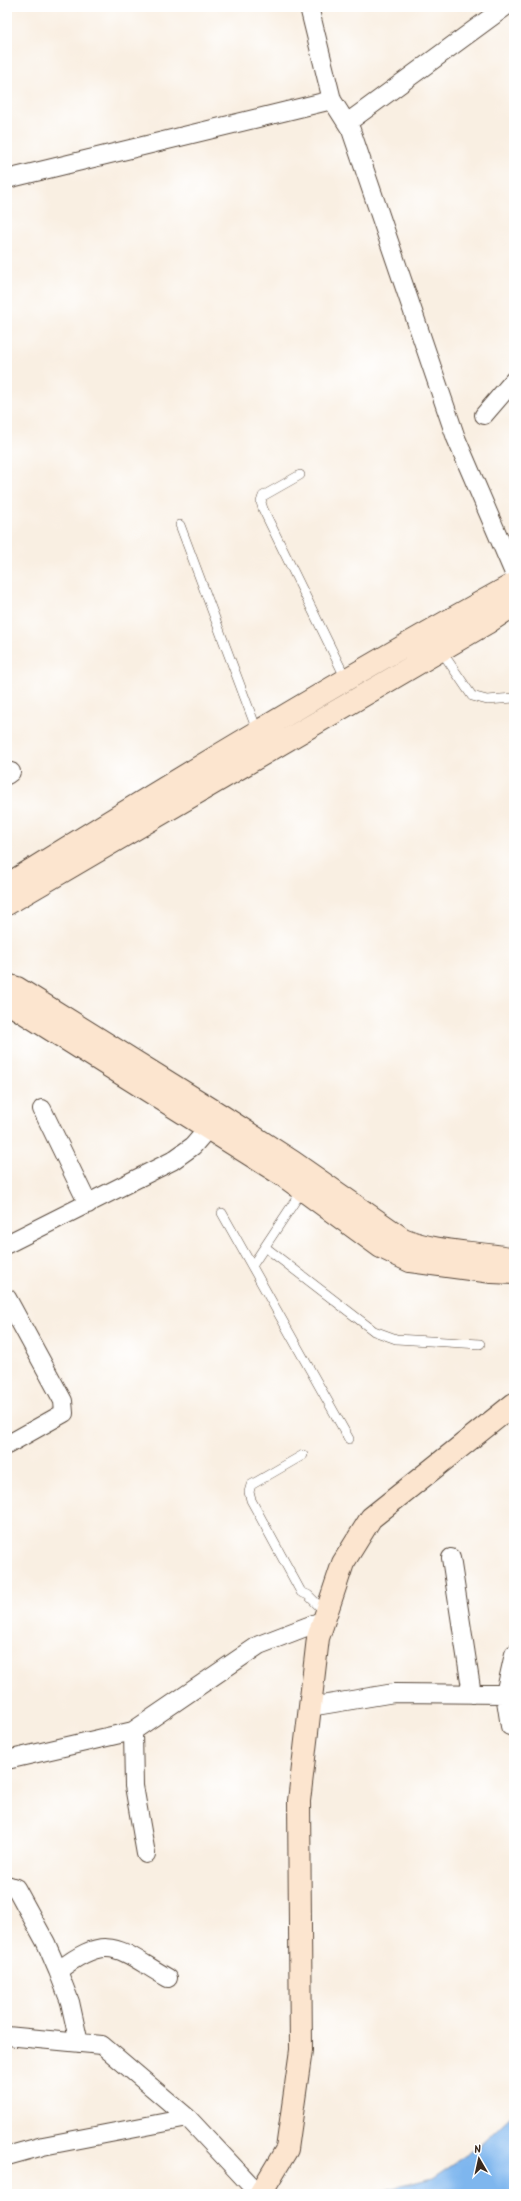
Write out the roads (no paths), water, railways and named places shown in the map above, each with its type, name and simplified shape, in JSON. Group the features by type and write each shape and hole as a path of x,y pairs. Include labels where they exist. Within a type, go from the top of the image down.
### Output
{"street":[{"path":"309,7 332,100 351,130 456,438 514,573"},
{"path":"347,123 505,7"},
{"path":"7,179 332,100"},
{"path":"484,415 514,380"},
{"path":"7,904 262,743 346,679 514,584"},
{"path":"7,885 139,802 356,698 514,604"},
{"path":"7,985 16,988 214,1121 381,1247 410,1261 492,1272 514,1273"},
{"path":"7,1002 214,1121 293,1162 404,1239 418,1245 445,1252 514,1259"},
{"path":"42,1109 88,1204"},
{"path":"7,1244 172,1161 185,1153 214,1121"},
{"path":"7,1298 63,1401 64,1413 7,1445"},
{"path":"7,2036 102,2045 188,2118 260,2194 287,2149 301,2050 299,1801 318,1638 325,1616 343,1563 371,1518 514,1404"},
{"path":"451,1558 472,1694"},
{"path":"7,1760 133,1731 259,1645 325,1616"},
{"path":"514,1654 505,1694 510,1726 514,1727"},
{"path":"310,1707 394,1693 505,1694"},
{"path":"133,1731 134,1786 146,1854"},
{"path":"7,1884 16,1888 46,1943 70,2002 79,2043"},
{"path":"58,1971 75,1958 98,1948 111,1947 116,1948 168,1978"},
{"path":"7,2156 43,2146 188,2118"}],"lane":[{"path":"300,475 263,496 261,502 263,509 356,698"},
{"path":"180,525 262,743"},
{"path":"440,649 472,696 487,700 514,698"},
{"path":"252,1266 303,1189"},
{"path":"222,1212 349,1439"},
{"path":"265,1247 374,1331 396,1339 480,1344"},
{"path":"303,1455 251,1485 249,1492 251,1500 301,1592 308,1595 325,1616"}],"water":[{"path":"514,2113 514,2194 370,2194 432,2178 478,2147"}]}
